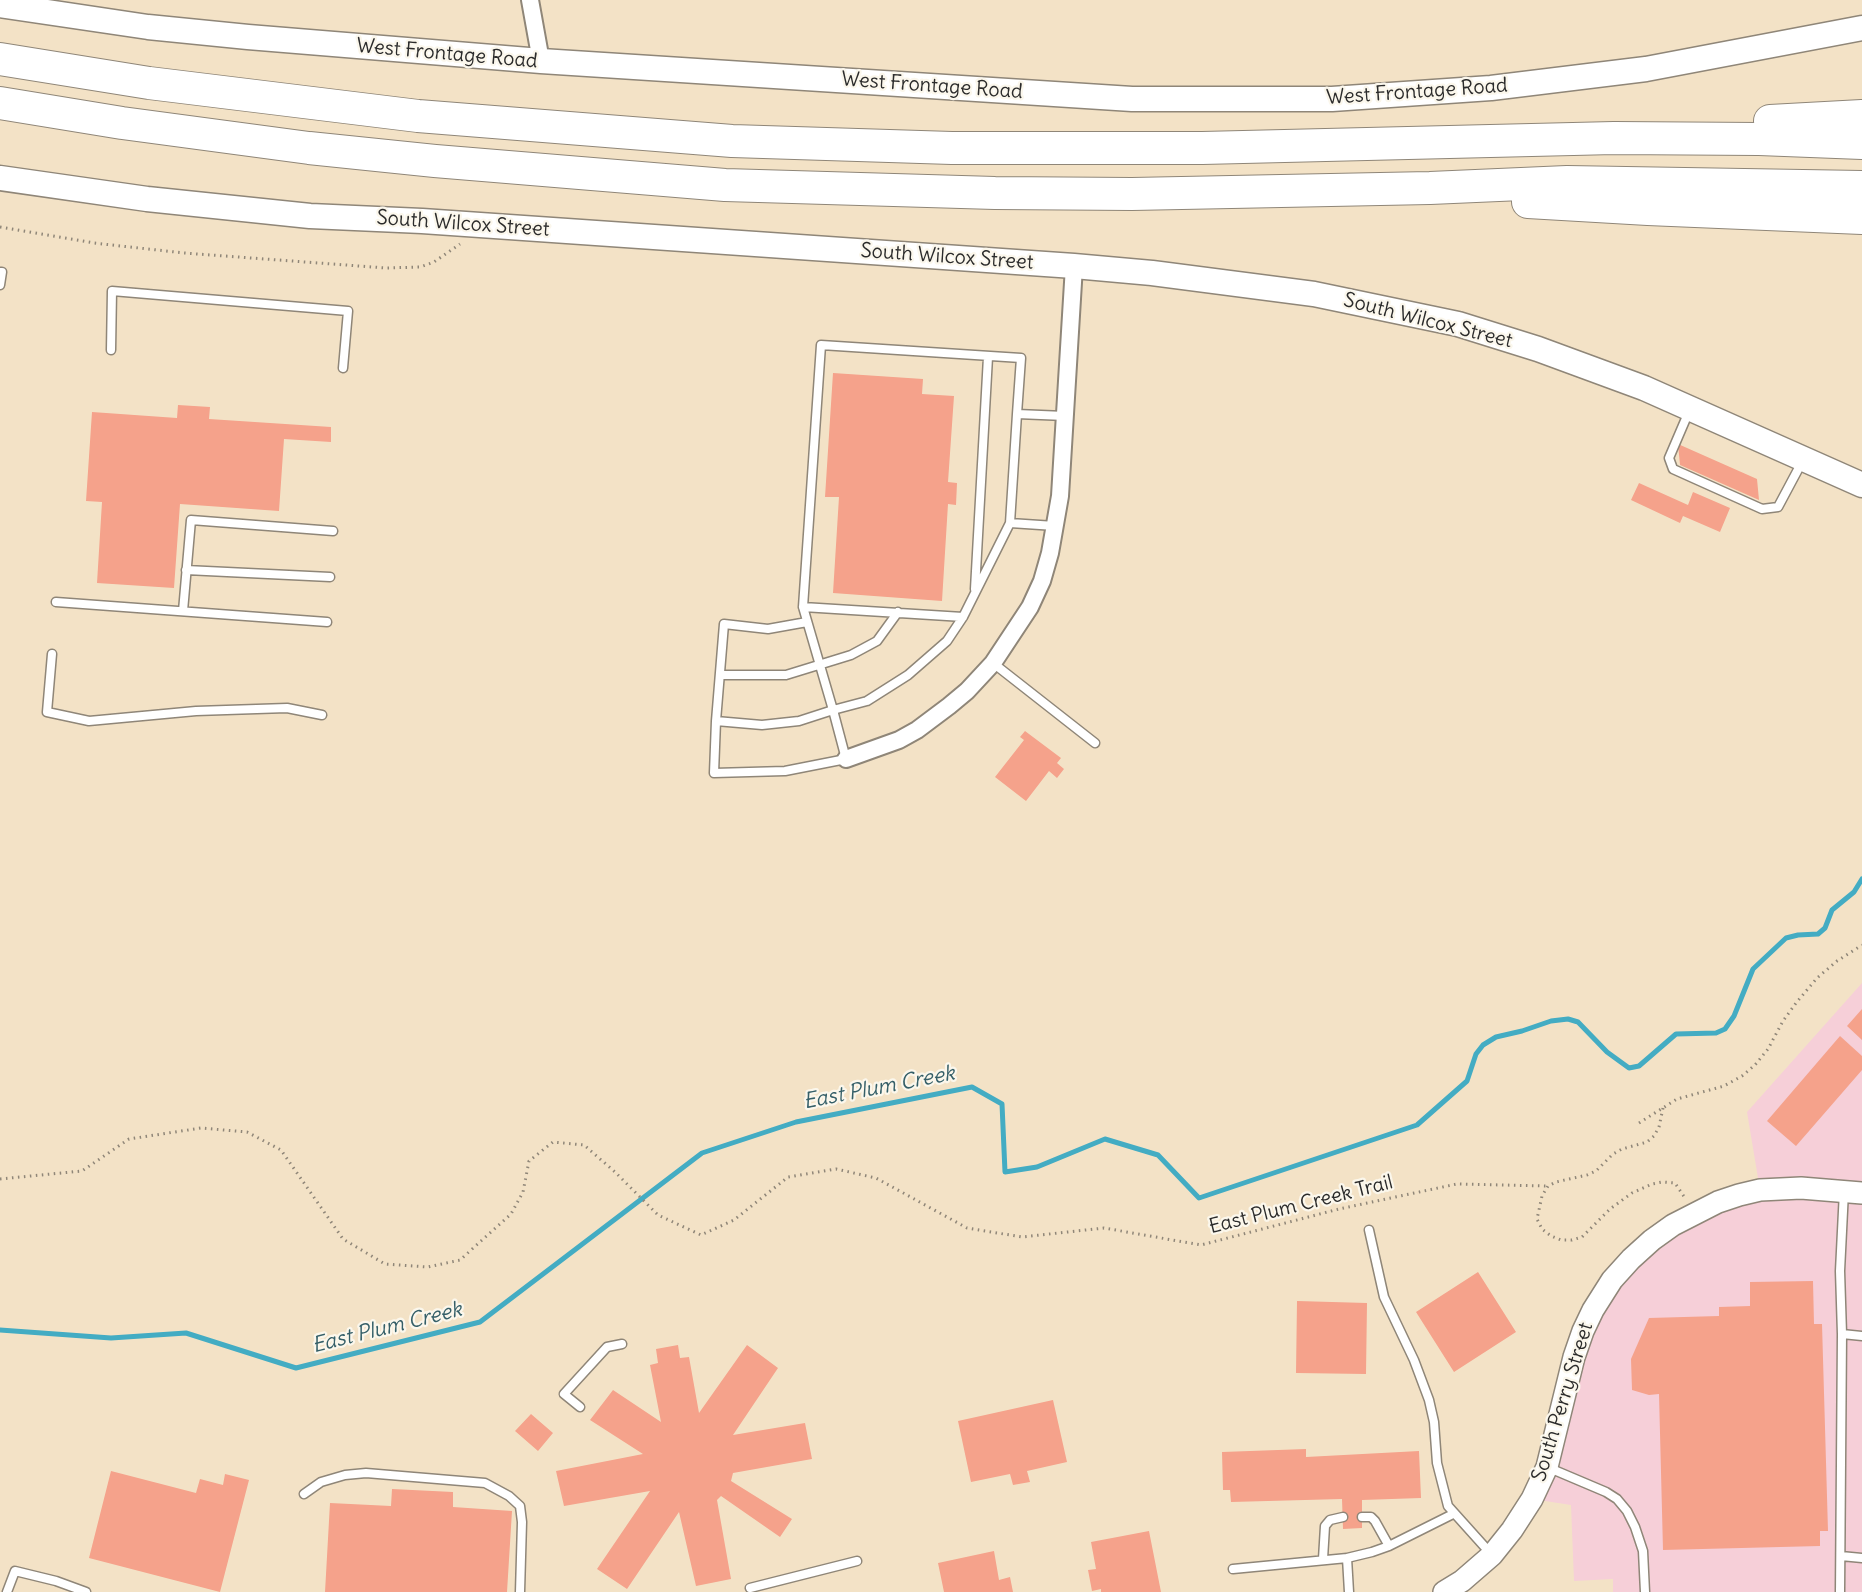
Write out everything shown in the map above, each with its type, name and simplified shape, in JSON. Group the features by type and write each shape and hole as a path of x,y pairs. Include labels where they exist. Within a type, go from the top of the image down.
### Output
{"highway":[{"path":"0,59 149,82 418,116 732,141 952,148 1202,148 1614,138 1759,139 1862,143"},
{"path":"0,103 122,123 309,148 724,185 1132,194 1430,188 1567,182 1862,187"},
{"path":"1202,148 1862,116"},
{"path":"1294,189 1648,209 1862,218"}],"main road":[{"name":"West Frontage Road","path":"0,5 148,27 248,38 541,61 1132,99 1292,100 1442,92 1580,78 1732,54 1862,28"},
{"name":"South Wilcox Street","path":"0,178 147,199 310,216 422,221 1074,266 1152,273 1314,294 1426,316 1538,349 1690,408 1862,485"}],"street":[{"path":"530,0 541,61"},
{"path":"846,759 899,740 917,730 967,691 993,663 1015,631 1042,581 1056,526 1060,496 1074,266"},
{"name":"South Perry Street","path":"1444,1592 1462,1581 1492,1556 1532,1499 1547,1467 1574,1357 1593,1310 1612,1280 1631,1259 1673,1225 1729,1199 1760,1190 1801,1188 1853,1192"}],"lane":[{"path":"0,272 2,272 0,285"},
{"path":"111,350 112,291 348,311 343,368"},
{"path":"717,721 762,724 799,721 833,711 867,701 908,675 947,641 963,617 1010,523 1021,358 821,345 803,607 820,665 833,711 846,759 785,771 714,773 717,721 720,675 724,624 768,629 807,622"},
{"path":"975,592 988,357"},
{"path":"1690,408 1669,458 1673,469 1752,505 1762,509 1778,507 1804,459"},
{"path":"1017,414 1065,416"},
{"path":"183,611 191,520 333,531"},
{"path":"1010,523 1056,526"},
{"path":"186,570 330,577"},
{"path":"56,602 327,622"},
{"path":"803,607 963,617"},
{"path":"720,675 786,675 851,655 877,641 898,612"},
{"path":"52,654 47,712 89,721 196,711 287,708 322,716"},
{"path":"993,663 1095,744"},
{"path":"1840,1592 1842,1334 1839,1271 1853,1192"},
{"path":"1369,1230 1384,1297 1414,1360 1429,1400 1434,1422 1439,1472 1448,1506 1492,1556"},
{"path":"1842,1334 1862,1336"},
{"path":"580,1407 564,1394 607,1347 622,1344"},
{"path":"1547,1467 1606,1492 1617,1499 1627,1511 1643,1551 1645,1592"},
{"path":"304,1494 321,1482 345,1475 366,1473 485,1483 509,1496 520,1506 522,1522 520,1592"},
{"path":"1233,1569 1347,1558 1372,1552 1453,1514"},
{"path":"1323,1559 1325,1526 1330,1520 1343,1517"},
{"path":"1362,1517 1371,1517 1375,1521 1389,1546"},
{"path":"1841,1556 1862,1558"},
{"path":"1347,1558 1349,1592"},
{"path":"750,1588 857,1561"},
{"path":"6,1592 15,1571 56,1581 86,1592"}],"path":[{"path":"0,227 94,243 386,268 420,267 434,262 464,242"},
{"path":"1639,1123 1690,1094 1724,1086 1748,1071 1768,1049 1783,1021 1817,978 1837,961 1862,945"},
{"name":"East Plum Creek Trail","path":"0,1179 82,1171 129,1139 201,1128 247,1132 281,1149 343,1239 385,1264 428,1267 460,1260 511,1214 523,1192 529,1161 553,1142 584,1145 658,1215 701,1235 734,1220 788,1177 836,1169 876,1178 967,1227 1022,1238 1104,1228 1201,1245 1339,1209 1456,1184 1548,1186 1587,1175 1596,1171 1613,1154 1647,1142 1654,1136 1663,1108"},
{"path":"1548,1186 1542,1196 1537,1219 1542,1229 1561,1240 1582,1237 1610,1209 1632,1193 1662,1182 1675,1183 1694,1214"}],"shaded area":[{"path":"1862,983 1862,1592 1613,1592 1613,1579 1574,1581 1571,1505 1532,1499 1574,1357 1631,1259 1760,1190 1747,1112"}],"building":[{"path":"833,373 923,379 922,394 954,396 948,482 957,483 956,505 948,504 942,601 833,593 839,497 825,497"},
{"path":"178,405 210,407 209,419 331,427 331,442 284,439 279,511 180,504 174,588 97,583 102,502 86,501 92,412 177,418"},
{"path":"1678,444 1757,479 1759,500 1680,465"},
{"path":"1639,483 1688,505 1693,492 1730,508 1720,532 1683,516 1680,523 1631,500"},
{"path":"1025,731 1061,758 1057,763 1064,769 1057,778 1049,771 1026,801 995,777 1024,740 1020,737"},
{"path":"1862,1009 1862,1040 1847,1026"},
{"path":"1840,1036 1862,1056 1862,1070 1796,1146 1767,1121"},
{"path":"1478,1272 1516,1332 1454,1372 1416,1312"},
{"path":"1813,1281 1814,1324 1822,1324 1828,1531 1820,1531 1820,1546 1663,1550 1659,1394 1649,1395 1632,1390 1631,1359 1649,1318 1719,1316 1719,1307 1750,1306 1750,1282"},
{"path":"1297,1301 1367,1303 1366,1374 1296,1373"},
{"path":"678,1345 680,1358 689,1357 699,1413 747,1345 778,1368 733,1435 805,1423 812,1459 733,1473 731,1481 792,1519 780,1537 721,1496 717,1500 731,1579 696,1586 679,1512 627,1589 597,1569 650,1491 564,1506 556,1471 643,1454 590,1420 613,1390 661,1422 650,1365 658,1363 656,1349"},
{"path":"1053,1400 1067,1462 1027,1471 1030,1482 1013,1485 1010,1474 971,1482 958,1421"},
{"path":"531,1414 553,1433 538,1451 515,1431"},
{"path":"1306,1449 1306,1457 1419,1451 1421,1498 1362,1500 1362,1528 1343,1529 1342,1499 1231,1502 1230,1490 1223,1490 1222,1452"},
{"path":"111,1471 196,1493 200,1479 223,1485 225,1474 249,1480 220,1592 89,1558"},
{"path":"392,1489 453,1492 453,1507 512,1511 507,1592 325,1592 330,1503 391,1506"},
{"path":"1149,1531 1161,1592 1101,1592 1101,1589 1092,1591 1088,1570 1096,1569 1091,1542"},
{"path":"994,1551 999,1580 1010,1577 1013,1592 944,1592 938,1563"}],"waterway":[{"name":"East Plum Creek","path":"0,1330 111,1338 186,1333 296,1368 480,1322 702,1153 796,1122 972,1087 1002,1104 1005,1172 1037,1167 1105,1139 1158,1155 1199,1198 1417,1125 1467,1081 1476,1054 1483,1045 1496,1037 1551,1021 1568,1019 1578,1022 1607,1052 1629,1068 1639,1066 1676,1034 1716,1033 1725,1029 1734,1016 1753,969 1786,938 1818,934 1825,928 1832,910 1854,892 1862,879"}]}
